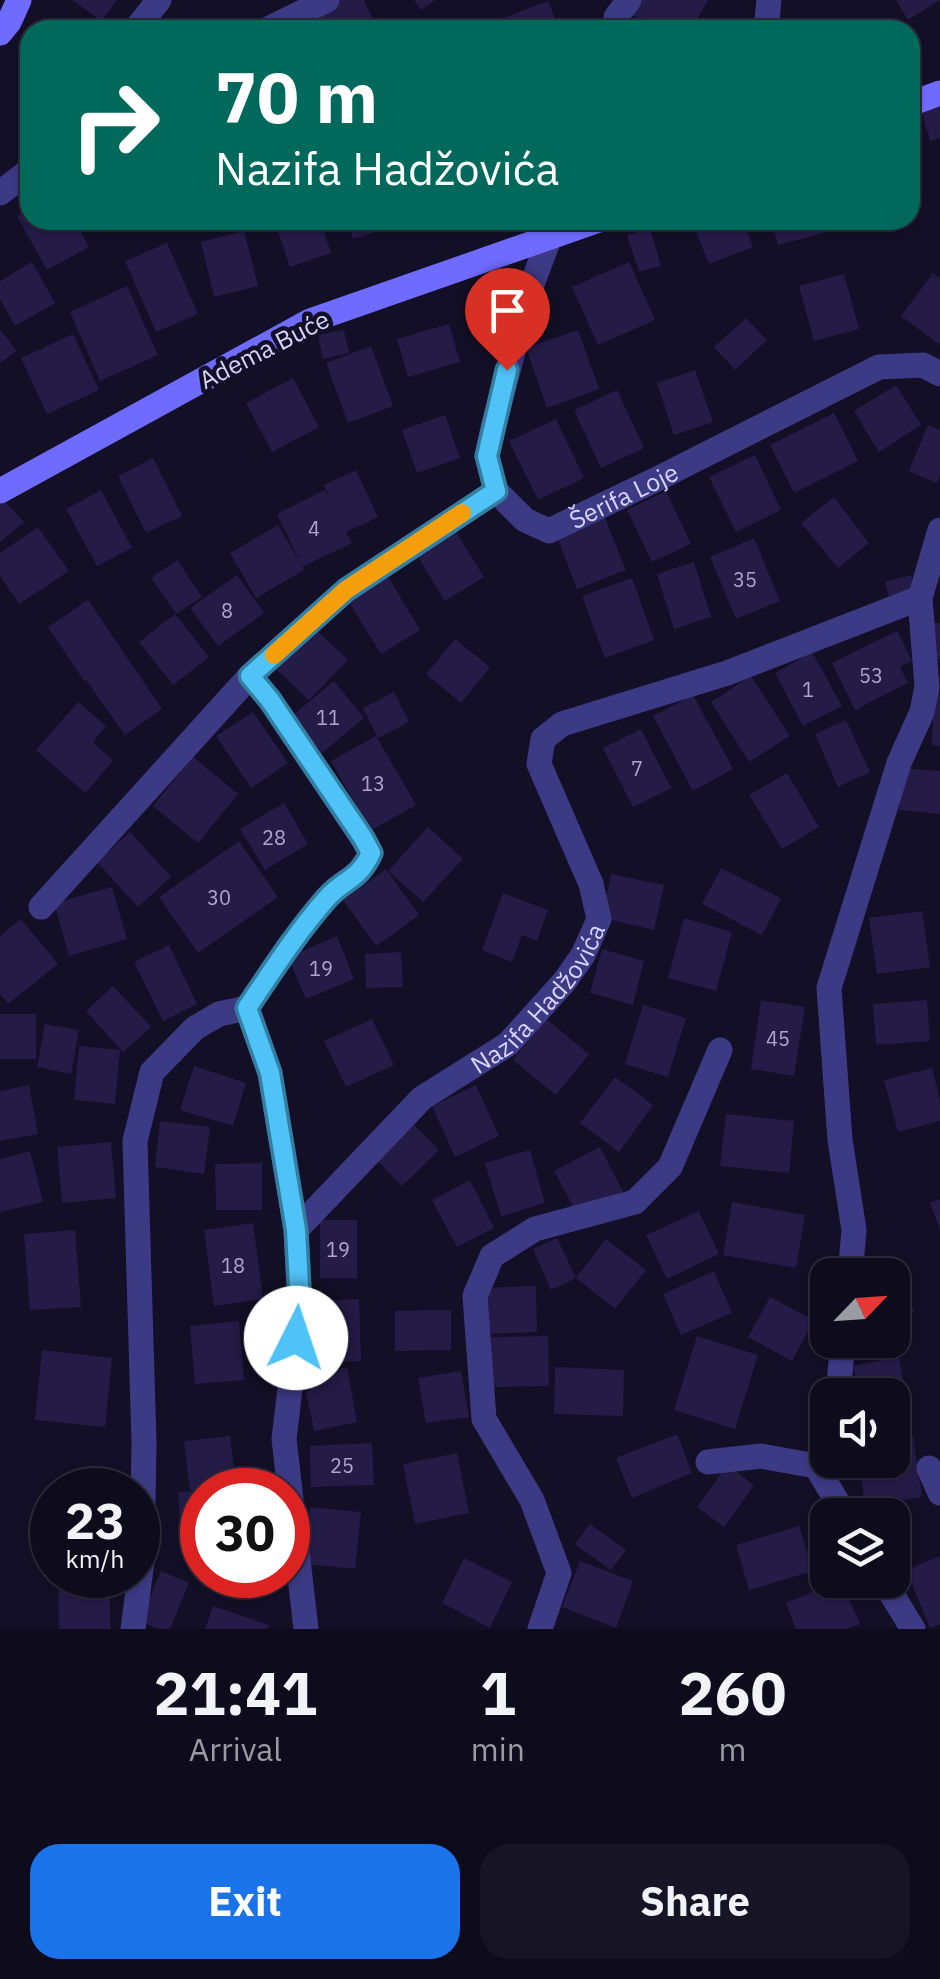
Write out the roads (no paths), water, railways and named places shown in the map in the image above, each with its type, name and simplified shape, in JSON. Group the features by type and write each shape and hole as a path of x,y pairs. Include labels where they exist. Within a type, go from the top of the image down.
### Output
{"street":[{"path":"0,33 19,0"},
{"path":"142,20 159,0"},
{"path":"286,20 327,0"},
{"name":"Adema Buće","path":"0,490 310,322 573,230"},
{"path":"41,908 250,676 346,590 496,491 487,456 528,295 549,239"},
{"name":"Šerifa Loje","path":"496,491 525,520 550,531 880,367 923,365 940,374"},
{"path":"852,1258 854,1230 840,1140 829,988 898,763 922,712 927,687 920,598 940,530"},
{"name":"Nazifa Hadžovića","path":"296,1230 422,1098 508,1044 584,955 599,918 592,884 538,764 543,740 562,724 726,673 920,598"},
{"path":"134,1629 142,1560 144,1443 135,1141 152,1072 196,1028 220,1014 247,1008 330,894 363,870 371,853 250,676"},
{"path":"247,1008 270,1073 296,1230 300,1304 284,1439 306,1629"},
{"path":"540,1629 560,1572 532,1500 484,1420 474,1296 492,1256 536,1229 635,1202 670,1167 720,1050"},
{"path":"708,1462 761,1456 810,1465"},
{"path":"929,1468 940,1493"},
{"path":"894,1598 913,1629"}]}
